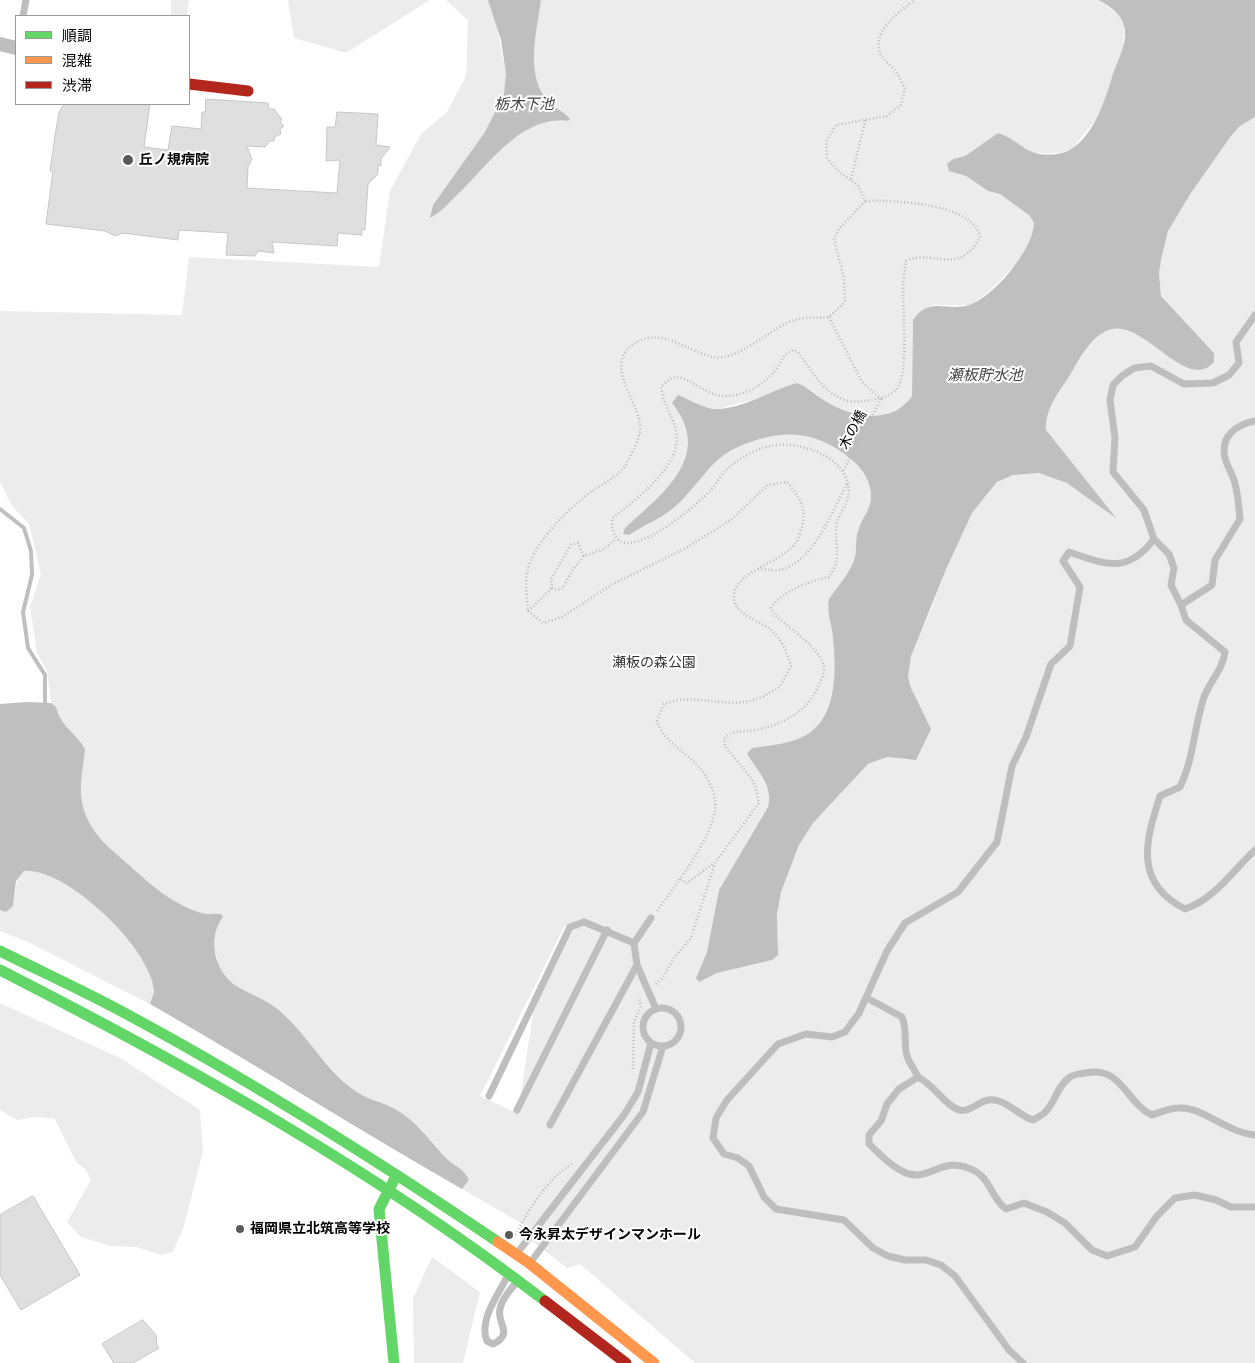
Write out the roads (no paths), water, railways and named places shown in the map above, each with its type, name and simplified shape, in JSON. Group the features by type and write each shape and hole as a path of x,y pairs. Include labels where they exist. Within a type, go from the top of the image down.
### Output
{"street":[{"path":"0,44 15,47"},
{"path":"190,84 248,91"},
{"path":"0,951 118,1009 198,1054 398,1174 626,1363"},
{"path":"0,970 123,1032 289,1126 511,1267 529,1263 654,1363"},
{"path":"394,1363 379,1209 398,1174"}],"lane":[{"path":"23,15 26,0"},
{"path":"1255,315 1236,342 1238,363 1229,375 1213,383 1184,384 1150,366 1134,368 1113,384 1110,400 1115,438 1113,472 1144,510 1154,539 1169,554 1174,568 1171,585 1186,620 1225,652 1224,660 1204,697 1188,768 1180,787 1160,796 1151,823 1146,859 1152,877 1161,891 1169,901 1185,909 1204,899 1234,874 1255,850"},
{"path":"1181,605 1212,585 1215,560 1240,519 1234,479 1225,459 1225,445 1227,435 1241,424 1255,421"},
{"path":"1023,1363 1009,1350 955,1276 941,1265 926,1260 905,1260 888,1256 873,1248 844,1220 776,1210 764,1197 749,1166 738,1158 724,1154 713,1138 716,1118 727,1100 778,1044 806,1034 832,1037 846,1032 853,1024 861,1005 867,998 886,951 905,922 958,892 997,842 1012,766 1026,737 1052,664 1070,646 1079,606 1080,587 1063,562 1069,552 1100,563 1129,562 1145,551 1154,539"},
{"path":"651,918 634,943 637,965 656,1008"},
{"path":"489,1096 570,927 584,922 607,930 634,943"},
{"path":"517,1110 607,930"},
{"path":"550,1125 637,965"},
{"path":"867,998 902,1017 906,1028 907,1056 918,1077 932,1085 954,1108 964,1111 989,1100 1006,1104 1023,1117 1033,1120 1046,1112 1057,1090 1071,1076 1092,1071 1111,1076 1121,1083 1141,1110 1152,1115 1179,1107 1195,1111 1241,1134 1255,1135"},
{"path":"656,1008 673,1011 680,1022 681,1029 676,1041 663,1046 651,1043 646,1039 642,1027 646,1016 656,1008"},
{"path":"511,1267 507,1294 500,1310 504,1334 500,1340 493,1344 487,1341 484,1333 484,1323 511,1267 624,1115 638,1092 651,1043"},
{"path":"511,1267 529,1263 642,1112 663,1046"},
{"path":"918,1077 899,1089 887,1104 881,1121 869,1135 869,1144 891,1164 908,1174 922,1174 947,1164 976,1171 986,1181 999,1204 1006,1209 1024,1203 1047,1212 1066,1223 1092,1250 1107,1256 1135,1247 1158,1216 1175,1198 1195,1195 1216,1200 1231,1207 1255,1207"}],"water":[{"name":"栃木下池","path":"488,0 541,0 534,53 534,67 537,80 541,92 549,102 570,119 568,121 550,122 533,127 518,136 489,161 444,208 430,218 433,205 485,132 504,94 506,74 501,40"},
{"name":"瀬板貯水池","path":"1098,0 1255,0 1255,117 1240,126 1231,136 1191,193 1168,231 1159,273 1161,296 1214,353 1214,362 1203,369 1190,369 1134,333 1120,329 1106,331 1090,345 1050,408 1046,430 1117,519 1067,483 1039,473 1013,475 997,482 972,513 947,567 911,656 908,677 911,688 931,729 916,760 887,757 868,764 813,823 799,845 781,892 777,914 778,955 772,960 717,973 699,982 696,978 707,952 719,890 768,807 769,793 767,786 747,754 752,748 781,744 808,734 825,715 833,689 835,662 829,599 853,563 856,554 859,526 871,501 871,496 870,486 860,467 825,442 797,435 768,437 727,453 712,466 671,510 629,535 623,534 625,528 668,487 679,472 686,457 688,440 684,422 672,403 678,395 709,408 729,408 797,383 834,406 858,414 882,415 893,412 904,405 912,396 913,320 926,309 939,306 961,307 969,305 990,293 1020,259 1032,234 1034,223 1030,216 1000,194 988,191 966,176 949,171 947,164 953,159 965,156 998,133 1037,154 1057,154 1068,151 1078,144 1094,124 1100,112 1122,50 1125,36 1125,29 1119,15"},
{"path":"51,703 56,707 65,725 85,749 81,797 85,813 93,829 104,842 145,880 181,905 202,913 221,914 223,917 215,935 214,945 219,964 230,981 275,1007 295,1026 331,1069 351,1088 395,1109 410,1119 447,1159 465,1173 469,1180 462,1189 150,1004 154,990 149,973 138,953 103,913 83,896 61,882 41,873 24,871 16,881 13,906 6,912 0,910 0,704"}],"waterway":[{"path":"0,509 24,528 31,551 32,575 23,612 28,648 45,675 45,702"}],"place":[{"name":"丘ノ規病院","path":"128,160"},
{"name":"福岡県立北筑高等学校","path":"240,1229"},
{"name":"今永昇太デザインマンホール","path":"509,1235"}],"park label":[{"name":"瀬板の森公園","path":"654,663"}]}
